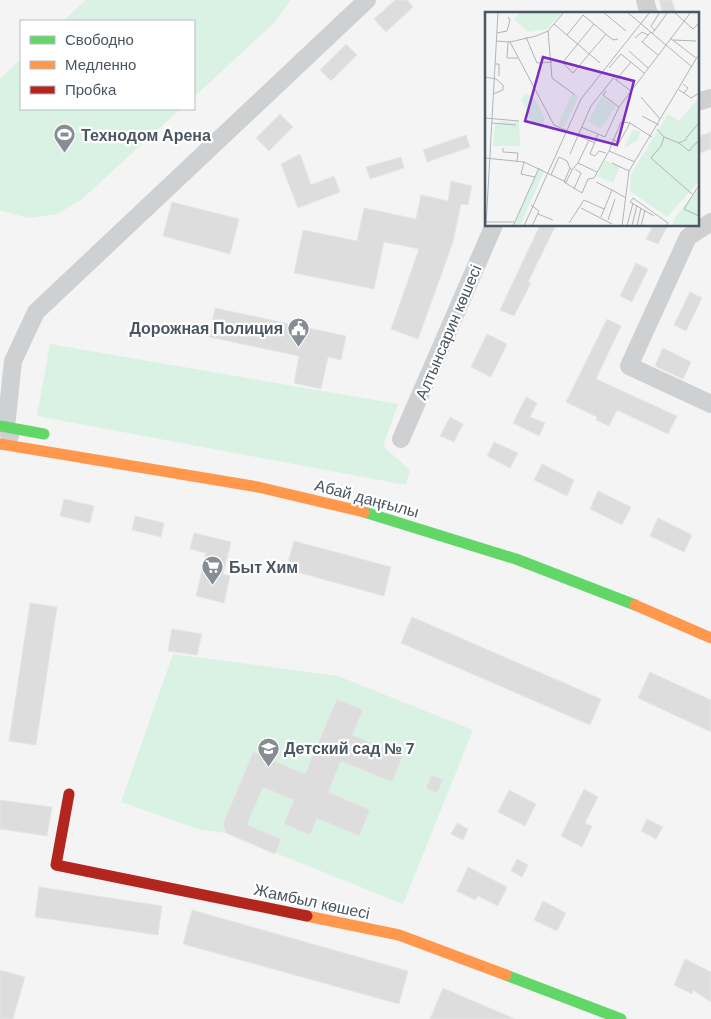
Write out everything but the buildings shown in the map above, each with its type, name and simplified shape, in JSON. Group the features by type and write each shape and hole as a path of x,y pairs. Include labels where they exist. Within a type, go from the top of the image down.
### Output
{"main road":[{"path":"3,427 55,435"},
{"name":"Абай даңғылы","path":"7,445 258,487 378,515 516,559 629,602 711,638"},
{"name":"Жамбыл көшесі","path":"69,794 56,865 399,935 621,1019"}],"street":[{"path":"7,445 3,427 13,361 36,312 367,0"},
{"path":"645,0 649,12"},
{"path":"698,102 711,98"},
{"path":"711,222 688,237 629,366 711,404"},
{"name":"Алтынсарин көшесі","path":"401,439 494,226"}],"green space":[{"name":"Технодом Арена","path":"86,0 291,0 275,22 195,96 195,20 64,20"},
{"name":"Технодом Арена","path":"20,60 20,110 179,110 81,200 57,214 29,218 0,210 0,79"},
{"path":"50,344 398,404 383,446 410,470 406,485 37,416"},
{"path":"173,654 338,676 473,730 403,904 226,833 201,830 121,802"}],"traffic: fast":[{"path":"0,426 44,434"},
{"path":"364,512 516,559 635,605"},
{"path":"506,975 621,1019"}],"traffic: slow":[{"path":"0,444 258,487 364,512"},
{"path":"635,605 711,638"},
{"path":"307,916 399,935 506,975"}],"traffic: jam":[{"path":"69,794 56,865 307,916"}],"place":[{"name":"Технодом Арена","path":"65,154"},
{"name":"Дорожная Полиция","path":"299,347"},
{"name":"Быт Хим","path":"213,586"},
{"name":"Детский сад № 7","path":"268,767"}]}
